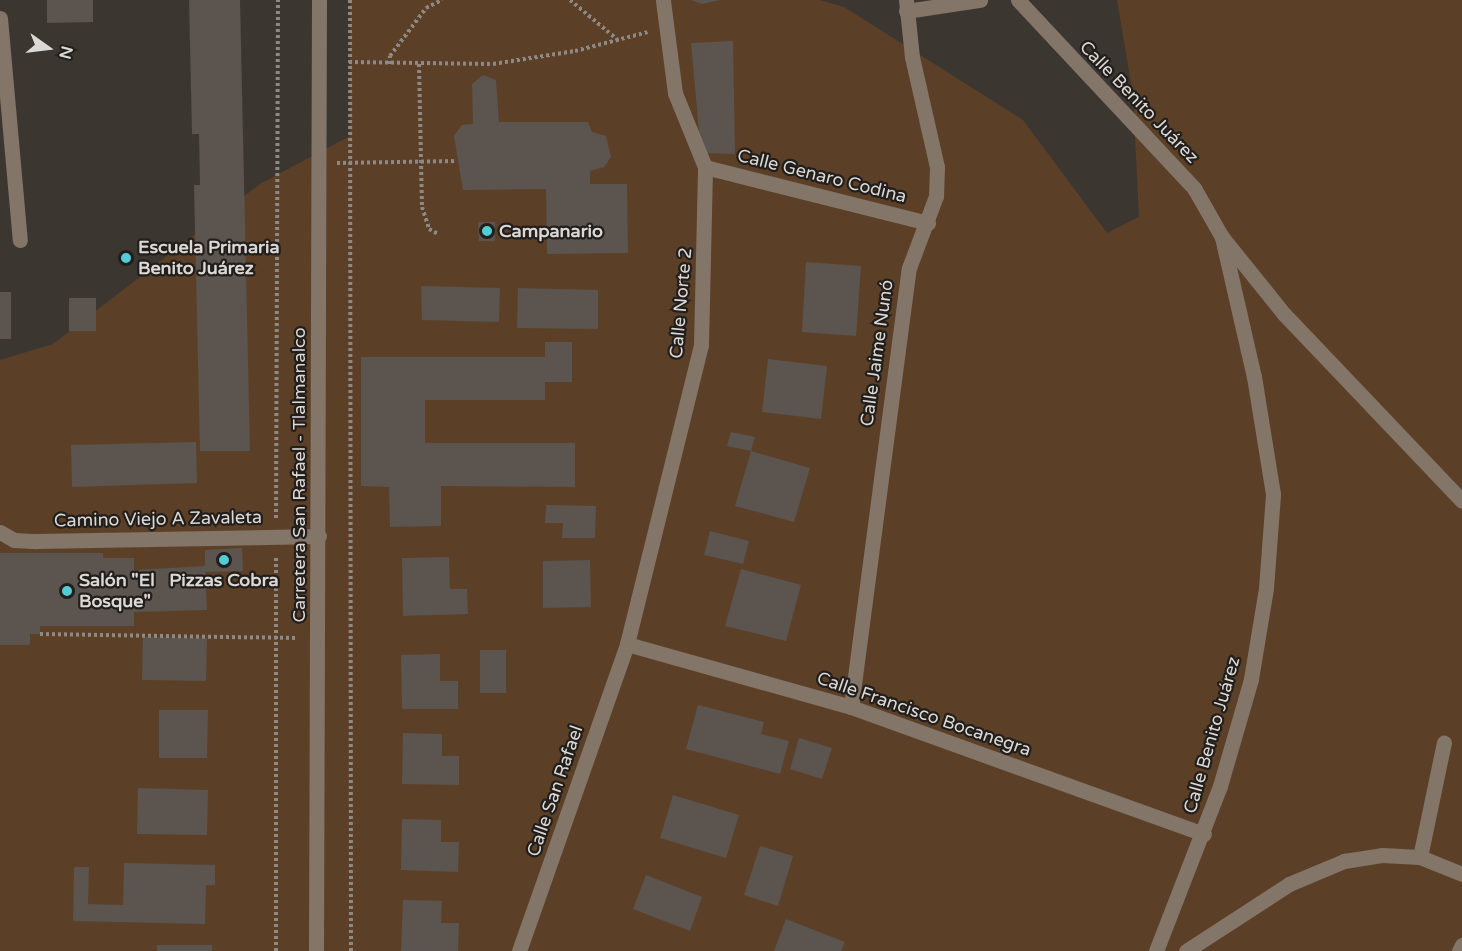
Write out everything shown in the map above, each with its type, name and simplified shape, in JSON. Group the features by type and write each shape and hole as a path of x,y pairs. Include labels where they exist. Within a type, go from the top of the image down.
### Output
{"street":[{"name":"Carretera San Rafael - Tlalmanalco","path":"316,951 319,0"},
{"name":"Calle Norte 2","path":"627,644 701,345 706,252 705,167 675,93 664,28 663,0"},
{"path":"906,5 951,4 980,0"},
{"name":"Calle Benito Juárez","path":"1017,0 1194,188 1222,237 1284,314 1462,501"},
{"name":"Calle Jaime Nunó","path":"851,707 909,268 928,224 936,196 937,167 912,57 906,5"},
{"path":"0,18 20,240"},
{"name":"Calle Genaro Codina","path":"705,167 928,224"},
{"name":"Calle Benito Juárez","path":"1156,951 1204,834 1251,679 1266,588 1273,494 1254,376 1222,237"},
{"name":"Camino Viejo A Zavaleta","path":"0,532 14,540 36,541 319,536"},
{"name":"Calle Francisco Bocanegra","path":"627,644 851,707 1204,834"},
{"name":"Calle San Rafael","path":"519,951 627,644"},
{"path":"1420,857 1444,742"},
{"path":"1186,951 1300,879 1344,861 1382,855 1420,857 1462,874"},
{"path":"1459,951 1462,945"}],"path":[{"path":"276,951 278,0"},
{"path":"350,0 351,951"},
{"path":"389,64 390,56 426,8 442,0"},
{"path":"570,0 618,40"},
{"path":"349,62 493,64 618,40 664,28"},
{"path":"419,64 424,219 438,234"},
{"path":"318,164 457,161"},
{"path":"40,634 318,639"}],"shaded area":[{"path":"350,0 820,0 844,7 1023,120 1107,233 1139,217 1133,95 1117,0 1462,0 1462,951 0,951 0,360 53,344 260,184 350,136"}],"building":[{"path":"47,0 93,0 93,22 47,23"},
{"path":"189,0 240,0 250,451 200,451 194,185 200,185 199,134 192,134"},
{"path":"691,0 720,0 702,4"},
{"path":"733,41 735,154 701,153 691,43"},
{"path":"483,75 496,80 499,122 588,122 592,132 606,136 611,157 604,167 590,171 590,184 627,184 628,253 547,254 546,189 463,190 454,136 462,125 473,124 472,84"},
{"name":"Campanario","path":"478,222 495,222 495,241 479,241"},
{"path":"806,262 861,266 856,336 802,332"},
{"path":"421,286 500,288 499,322 422,320"},
{"path":"518,288 598,290 598,329 517,328"},
{"path":"0,292 11,292 11,339 0,339"},
{"path":"69,298 96,298 96,331 69,331"},
{"path":"545,342 572,342 572,382 545,382 545,400 425,400 425,443 575,443 575,487 441,486 441,526 390,527 389,487 361,486 361,357 545,357"},
{"path":"768,359 827,366 821,419 762,412"},
{"path":"731,432 755,437 751,451 727,446"},
{"path":"196,442 197,483 72,487 71,445"},
{"path":"751,451 810,468 794,522 735,506"},
{"path":"546,505 596,506 595,538 562,538 563,523 545,523"},
{"path":"710,531 749,541 743,564 704,555"},
{"name":"Salón \"El Bosque\"","path":"242,548 243,571 205,572 207,610 134,612 134,626 40,626 40,634 30,634 30,645 0,645 0,553 103,553 103,558 134,558 134,570 205,566 205,550"},
{"path":"449,557 450,589 467,589 468,614 403,616 402,558"},
{"path":"590,560 591,607 543,608 543,561"},
{"path":"741,569 801,585 786,641 725,626"},
{"path":"143,637 207,638 206,681 142,680"},
{"path":"480,650 506,650 506,693 480,693"},
{"path":"440,654 440,681 458,681 458,709 402,709 401,655"},
{"path":"698,705 764,722 761,734 789,741 780,774 686,749"},
{"path":"159,710 208,710 207,758 159,758"},
{"path":"403,733 442,734 442,756 459,756 459,785 402,784"},
{"path":"799,738 832,748 822,779 790,769"},
{"path":"138,788 208,790 207,835 137,834"},
{"path":"673,795 739,815 726,858 660,838"},
{"path":"402,819 441,820 441,842 459,842 458,872 401,870"},
{"path":"760,846 793,856 778,906 744,895"},
{"path":"124,863 215,865 215,885 206,885 205,924 73,921 74,867 89,867 88,904 123,905"},
{"path":"646,875 702,897 690,931 633,909"},
{"path":"403,900 442,901 441,923 459,923 458,951 401,951"},
{"path":"786,919 845,942 841,951 774,951"},
{"path":"157,945 212,945 212,951 157,951"}],"place":[{"name":"Campanario","path":"487,231"},
{"name":"Escuela Primaria Benito Juárez","path":"126,258"},
{"name":"Pizzas Cobra","path":"224,560"},
{"name":"Salón \"El Bosque\"","path":"67,591"}]}
